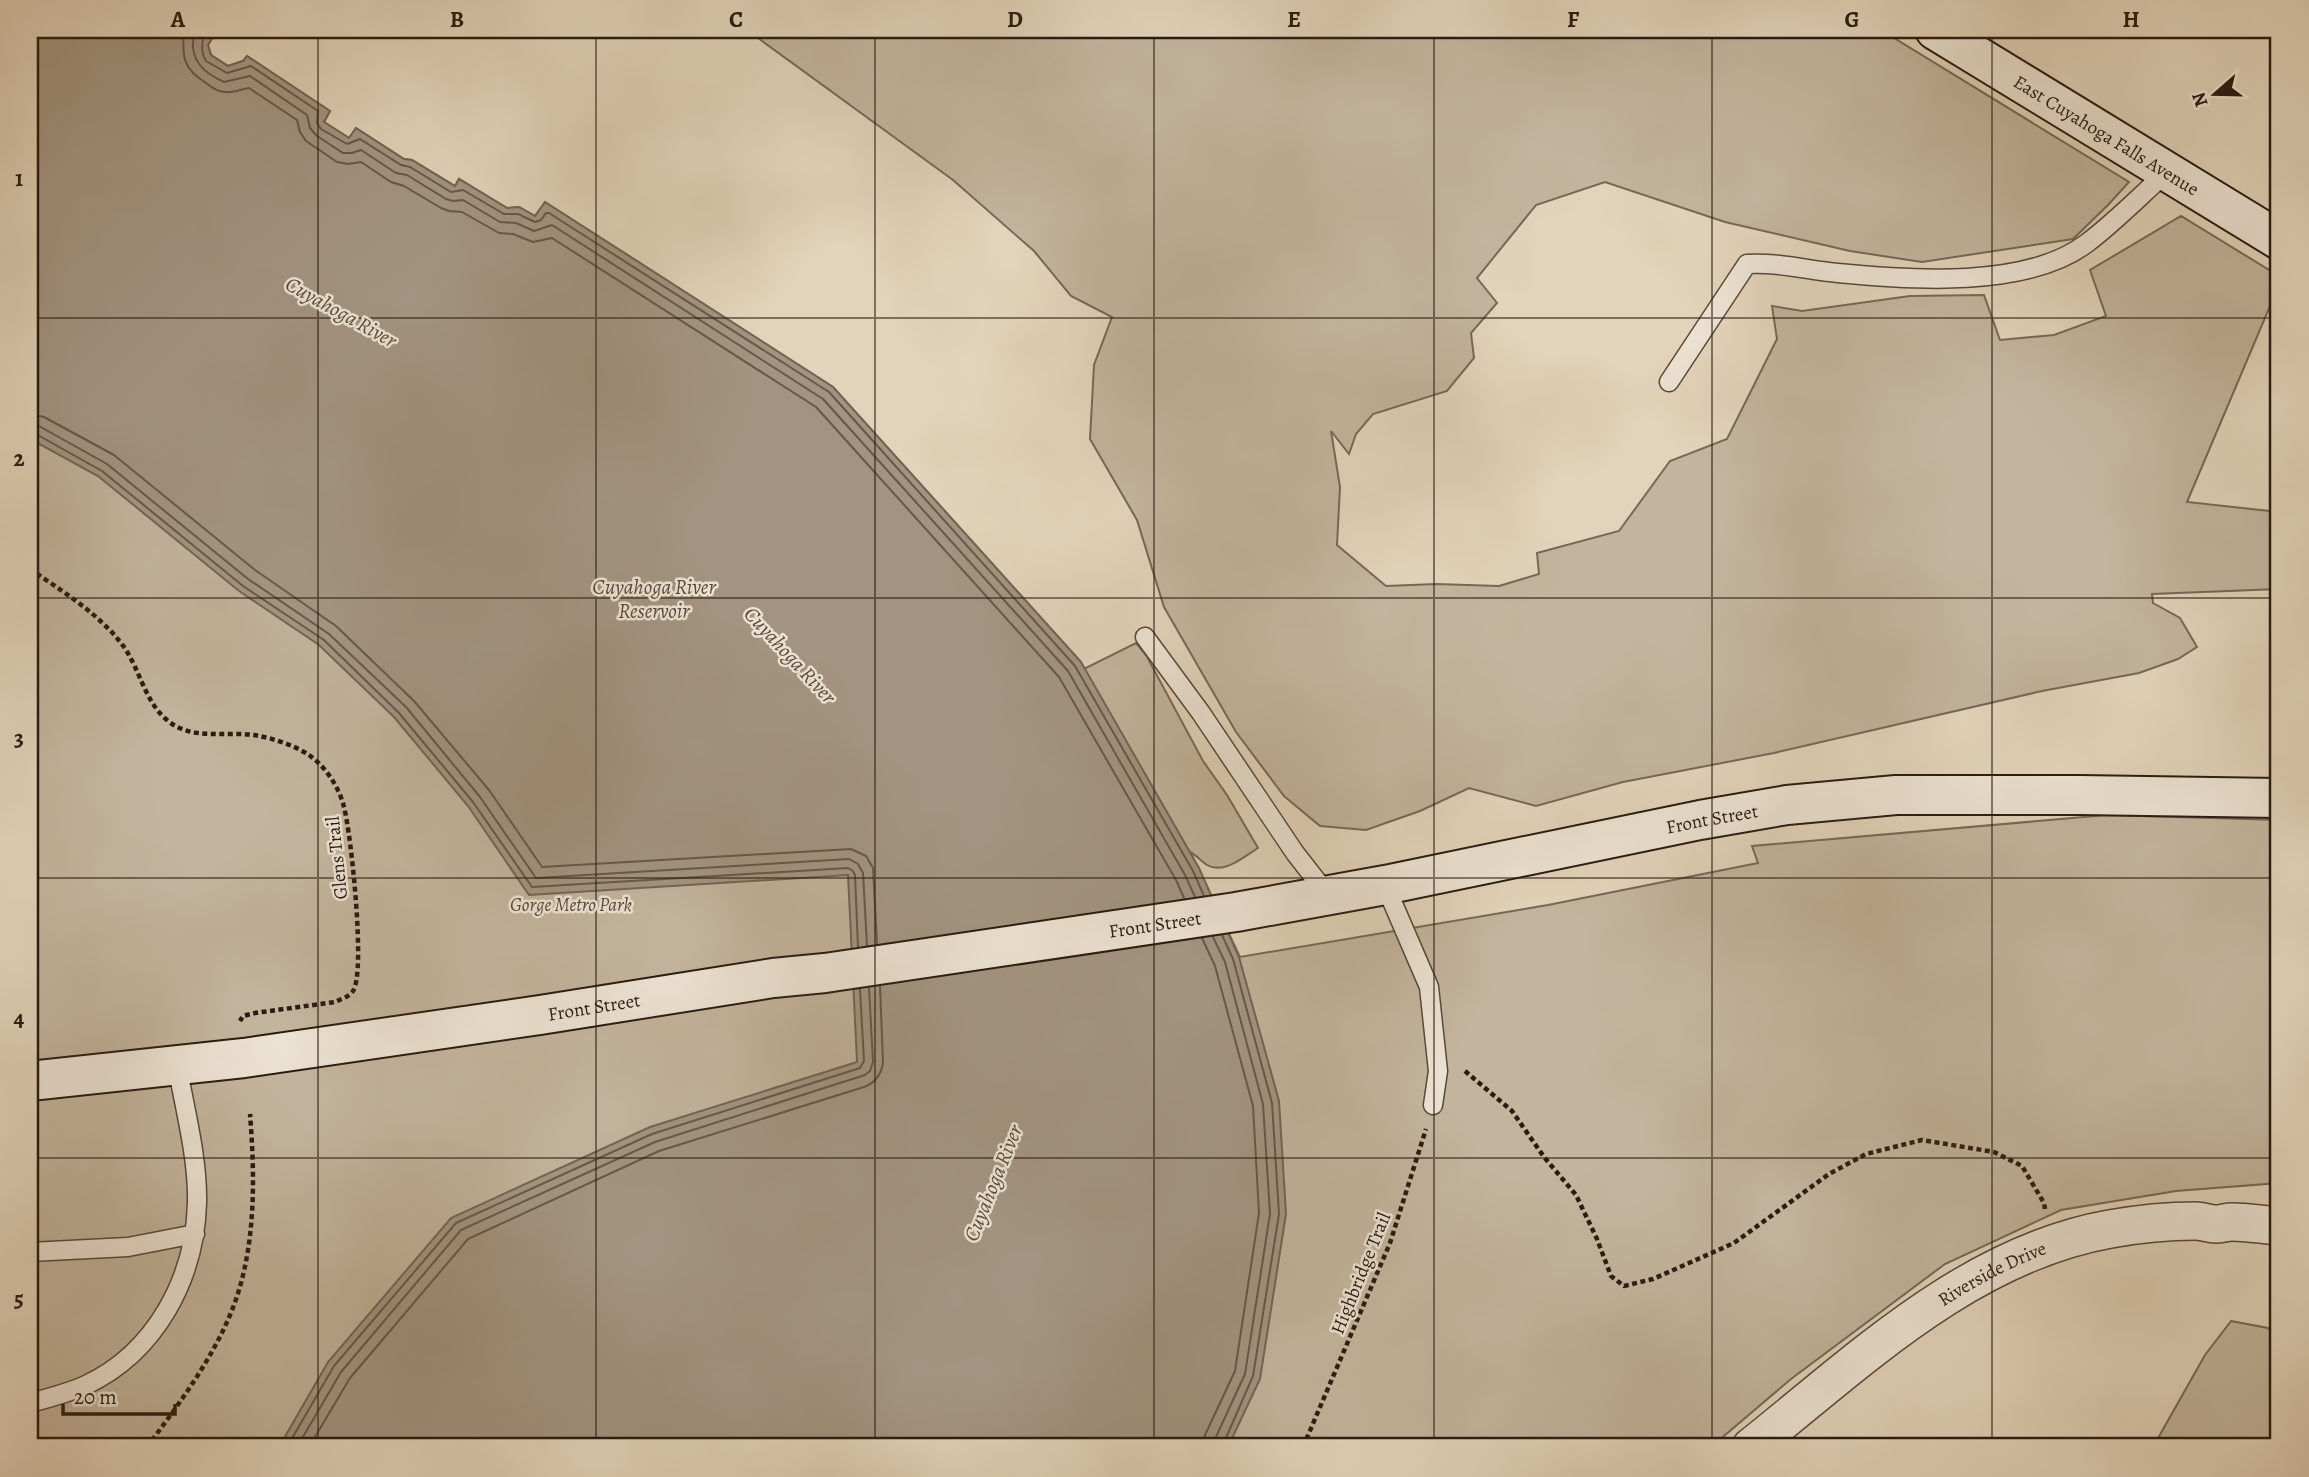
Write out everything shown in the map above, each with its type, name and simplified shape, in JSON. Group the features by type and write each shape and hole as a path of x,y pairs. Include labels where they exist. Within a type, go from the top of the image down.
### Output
{"street":[{"name":"East Cuyahoga Falls Avenue","path":"1935,30 2279,240"},
{"name":"Front Street","path":"30,1081 244,1058 772,978 825,973 1236,912 1787,805 1896,795 2279,798"},
{"name":"Riverside Drive","path":"1751,1447 1916,1317 1958,1290 2026,1254 2109,1229 2168,1222 2230,1222 2279,1226"}],"lane":[{"path":"1669,382 1748,264 1767,263 1837,273 1951,279 2026,270 2065,257 2087,244 2167,172"},
{"path":"1145,637 1327,894"},
{"path":"1385,885 1429,987 1438,1071 1433,1105"},
{"path":"30,1403 87,1384 114,1368 139,1347 176,1296 195,1234 196,1189 177,1065"},
{"path":"30,1252 128,1247 195,1234"}],"path":[{"name":"Glens Trail","path":"30,569 73,599 122,645 157,710 168,722 187,731 213,735 252,735 282,743 308,755 323,767 334,781 344,805 354,881 358,975 354,990 346,997 328,1004 243,1016 240,1025"},
{"path":"1436,1056 1472,1075 1513,1111 1544,1157 1576,1195 1611,1276 1624,1286 1653,1279 1734,1243 1829,1174 1867,1154 1922,1140 1994,1152 2022,1166 2044,1203 2053,1244"},
{"name":"Highbridge Trail","path":"1303,1447 1390,1243 1433,1105"},
{"path":"147,1447 181,1401 210,1353 233,1306 243,1272 254,1198 250,1114"}],"green space":[{"name":"Gorge Metro Park","path":"30,30 206,30 214,35 208,45 211,55 228,66 243,61 247,56 330,111 324,122 349,138 356,128 404,159 412,160 455,186 459,179 507,208 519,207 535,216 545,202 833,387 1081,662 1084,669 1136,643 1146,655 1203,761 1227,795 1258,848 1220,868 1207,865 1190,852 1240,957 1548,905 1758,863 1752,846 2107,815 2279,820 2279,1183 2176,1191 2061,1210 1945,1264 1791,1379 1711,1447 30,1447"},
{"path":"747,30 1881,30 2129,182 2073,239 1922,262 1850,251 1725,222 1605,182 1536,205 1477,278 1497,303 1471,333 1474,358 1447,391 1373,414 1356,434 1349,454 1331,431 1340,487 1337,545 1386,586 1499,586 1539,574 1537,553 1619,531 1670,461 1727,439 1777,339 1772,306 1802,311 1910,296 1984,295 2000,340 2054,335 2106,316 2090,270 2181,216 2279,276 2273,299 2187,502 2279,512 2279,589 2152,594 2153,603 2180,618 2197,647 2178,659 2139,673 2042,691 1774,753 1623,782 1536,806 1469,788 1420,811 1366,830 1320,826 1284,796 1236,732 1164,607 1137,520 1090,439 1094,365 1112,317 1071,296 1034,251 953,180"},
{"path":"2231,1321 2268,1328 2279,1342 2279,1447 2153,1447 2205,1355"}],"water":[{"name":"Cuyahoga River Reservoir","path":"30,30 206,30 214,35 208,45 211,55 228,66 243,61 247,56 330,111 324,122 349,138 356,128 404,159 412,160 455,186 459,179 507,208 519,207 535,216 545,202 833,387 1081,662 1199,868 1239,957 1279,1101 1286,1214 1260,1379 1228,1447 279,1447 328,1362 451,1218 650,1127 857,1062 848,875 529,895 468,806 394,717 319,645 239,591 98,476 30,439"}],"water label":[{"name":"Cuyahoga River","path":"341,312"},
{"name":"Cuyahoga River","path":"790,655"},
{"name":"Cuyahoga River","path":"993,1183"}]}
